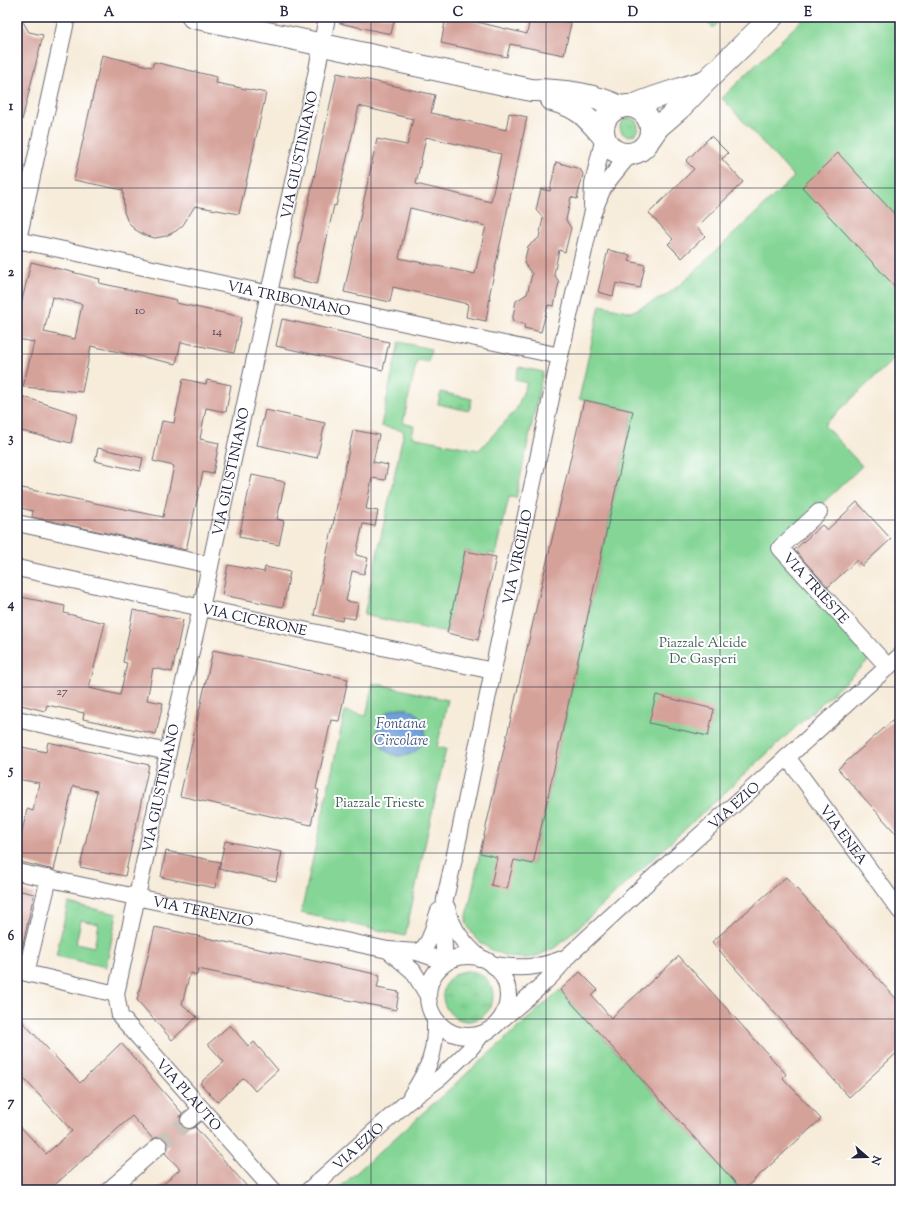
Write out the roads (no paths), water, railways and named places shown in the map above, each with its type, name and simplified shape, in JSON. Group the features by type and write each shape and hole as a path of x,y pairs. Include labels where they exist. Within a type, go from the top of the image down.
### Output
{"main road":[{"path":"193,17 234,21 322,45 531,90 552,90 606,100 640,109 646,114 651,125 651,137"},
{"path":"706,81 613,110 604,122 604,137 607,144 619,153 635,153 642,150 658,126 680,108 772,17"},
{"path":"531,90 549,99 576,108 604,137"}],"street":[{"path":"17,242 67,17"},
{"name":"VIA GIUSTINIANO","path":"116,994 168,752 201,608 327,17"},
{"path":"592,215 593,183 604,137"},
{"path":"592,215 603,188 625,160 635,153"},
{"name":"VIA VIRGILIO","path":"446,962 443,918 445,899 492,671 592,215"},
{"name":"VIA TRIBONIANO","path":"17,242 560,356"},
{"name":"VIA TRIESTE","path":"819,512 780,548 888,667"},
{"path":"17,524 210,565"},
{"name":"VIA CICERONE","path":"17,568 492,671"},
{"name":"VIA EZIO","path":"501,1020 553,974 568,956 648,882 900,656"},
{"path":"17,719 168,752"},
{"name":"VIA ENEA","path":"787,757 900,911"},
{"name":"VIA TERENZIO","path":"17,872 137,896 388,950 417,952 446,962"},
{"path":"49,878 22,975 116,994"},
{"path":"445,899 456,932 464,942 500,972 506,984 508,996 506,1008 501,1020 482,1034 472,1037 456,1035 442,1028 435,1020 429,1008 427,994 429,984 433,976 446,962 457,958 468,956 485,961"},
{"name":"VIA VIRGILIO","path":"417,952 422,950 428,942 445,899"},
{"name":"VIA TERENZIO","path":"388,950 413,971 427,994"},
{"name":"VIA EZIO","path":"485,961 506,967 528,968 554,962 568,956"},
{"name":"VIA PLAUTO","path":"116,994 120,1016 273,1190"},
{"name":"VIA EZIO","path":"406,1103 420,1082 430,1062 435,1039 435,1020"},
{"name":"VIA EZIO","path":"309,1190 406,1103 441,1078 482,1034"},
{"path":"189,1120 202,1109"},
{"path":"109,1190 159,1146"}],"water":[{"name":"Fontana Circolare","path":"401,708 410,710 418,715 423,723 425,732 423,741 418,749 410,754 401,756 392,754 384,749 379,741 377,732 379,723 384,715 392,710"}],"tunnel":[{"path":"159,1146 189,1120"}],"park label":[{"name":"Piazzale Alcide De Gasperi","path":"703,650"},
{"name":"Piazzale Trieste","path":"380,802"}]}
